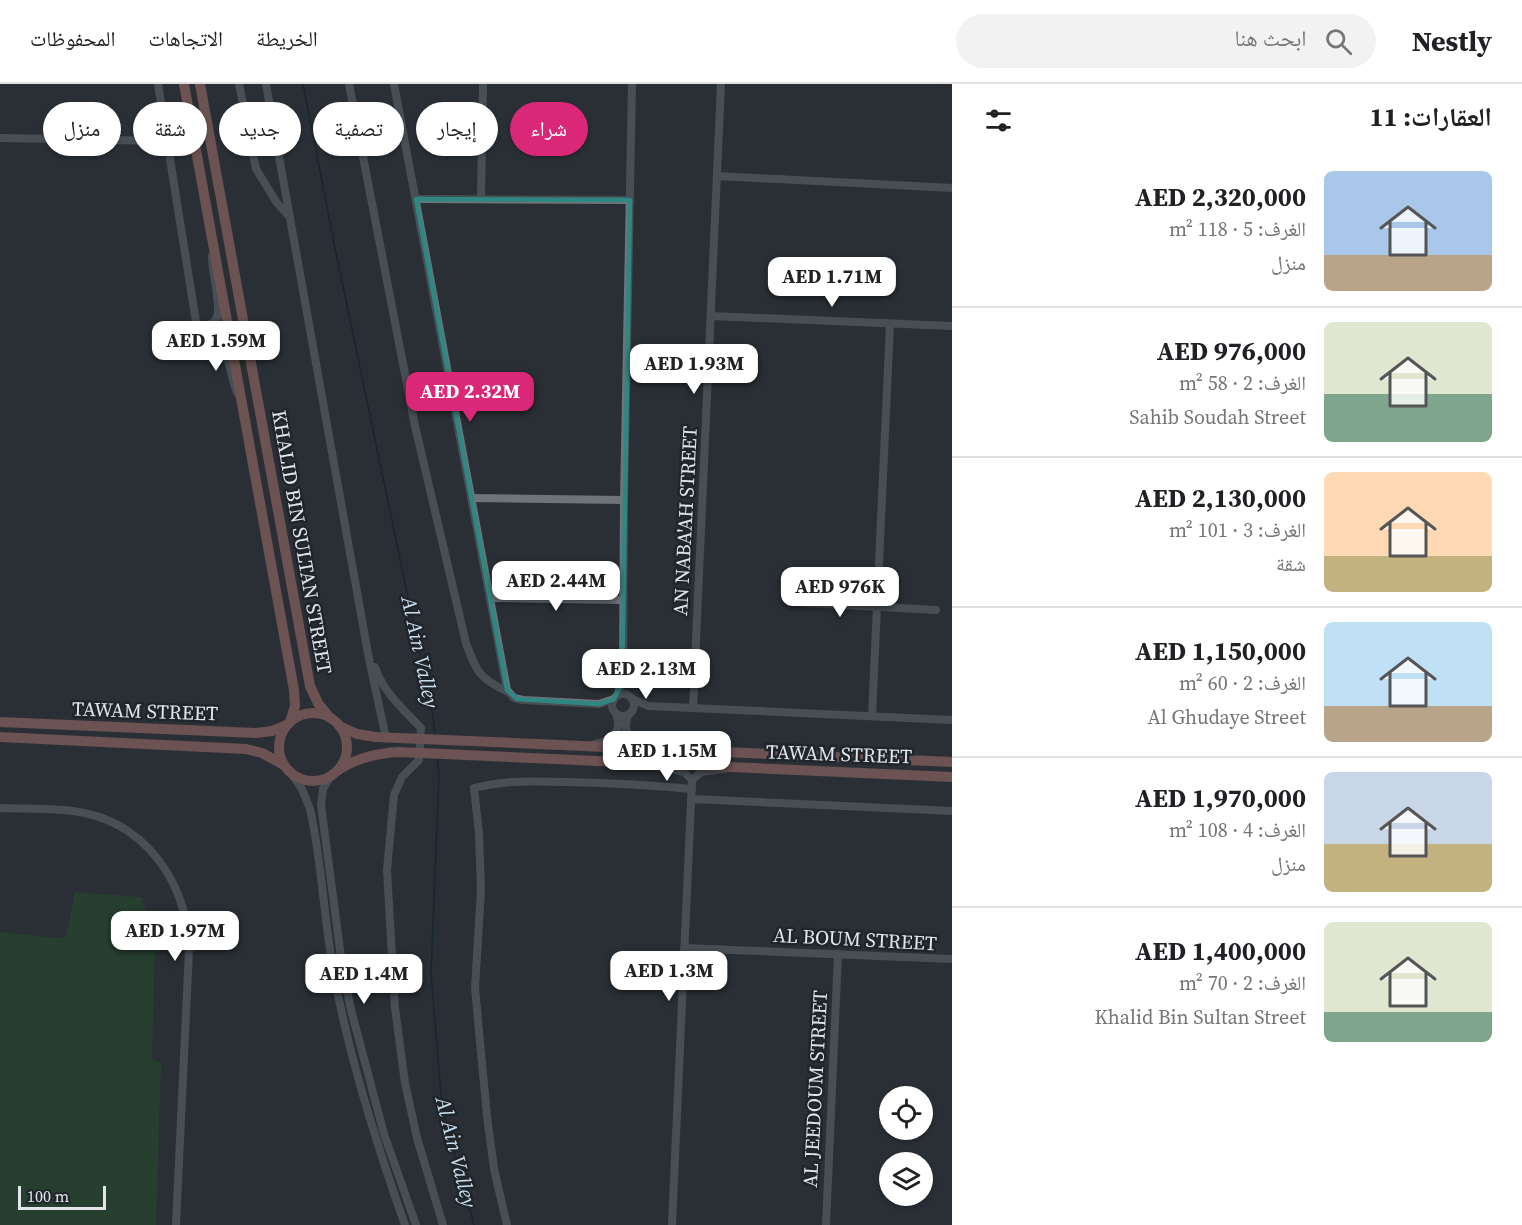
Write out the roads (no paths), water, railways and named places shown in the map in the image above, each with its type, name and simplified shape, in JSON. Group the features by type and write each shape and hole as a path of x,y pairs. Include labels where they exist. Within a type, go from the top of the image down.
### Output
{"main road":[{"name":"KHALID BIN SULTAN STREET","path":"184,84 294,690 295,706 288,724"},
{"name":"KHALID BIN SULTAN STREET","path":"200,84 310,686 318,704 330,718"},
{"path":"339,726 346,743 346,753 334,773 323,779 305,780 287,769 280,757 280,740 288,724 299,716 309,713 320,714 357,734 386,738"},
{"name":"TAWAM STREET","path":"0,722 256,733 272,731 288,724"},
{"name":"TAWAM STREET","path":"0,737 246,749 262,753 287,769"},
{"name":"TAWAM STREET","path":"386,738 952,762"},
{"name":"TAWAM STREET","path":"334,773 362,758 399,752 952,777"}],"street":[{"path":"158,84 161,102"},
{"path":"239,84 256,169 276,203 290,217"},
{"path":"266,84 364,629 386,738"},
{"path":"349,84 416,426 466,643 481,676 517,699 599,704 624,716 649,706"},
{"path":"394,84 508,692"},
{"path":"481,198 483,84"},
{"path":"632,84 623,679 634,707 625,728 629,737 642,744 666,749"},
{"name":"AN NABA'AH STREET","path":"693,708 721,84"},
{"path":"0,138 133,140"},
{"path":"170,156 197,328 216,330 224,338 232,382 241,398"},
{"path":"717,176 952,188"},
{"path":"416,199 630,200"},
{"path":"204,328 214,322 219,311 212,267 213,246"},
{"path":"711,316 952,326"},
{"path":"872,716 890,324"},
{"path":"471,498 624,500"},
{"path":"490,598 623,600"},
{"path":"805,603 936,610"},
{"path":"364,629 382,683 421,728 419,760 402,777 394,795 387,870 395,1008 405,1083 417,1138 443,1225"},
{"path":"582,746 604,742 612,738 619,727 612,705 623,679"},
{"path":"599,704 623,694 649,706 952,720"},
{"path":"656,764 684,772 692,785 672,1225"},
{"path":"692,785 701,772 715,772 728,768"},
{"path":"287,769 302,789 310,809 331,959 347,1036 367,1113 405,1225"},
{"path":"334,773 323,789 321,805 341,957 369,1082 384,1134 416,1225"},
{"path":"507,1225 494,1169 475,988 481,889 479,833 474,788 492,784 540,780 692,785"},
{"path":"692,799 952,811"},
{"path":"0,808 74,811 117,825 153,852 177,890 186,919 189,950 176,1225"},
{"name":"AL BOUM STREET","path":"684,948 952,959"},
{"name":"AL JEEDOUM STREET","path":"826,1225 838,954"}],"waterway":[{"name":"Al Ain Valley","path":"303,84 433,717 435,736"},
{"name":"Al Ain Valley","path":"437,758 439,774 431,974 442,1106 474,1225"}]}
